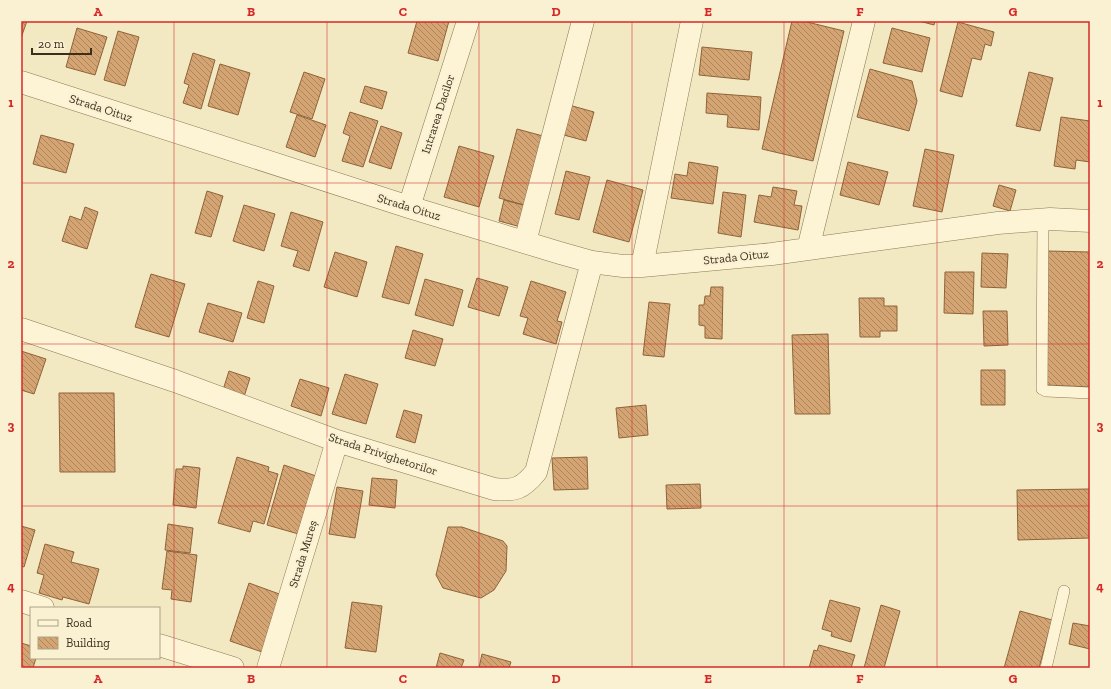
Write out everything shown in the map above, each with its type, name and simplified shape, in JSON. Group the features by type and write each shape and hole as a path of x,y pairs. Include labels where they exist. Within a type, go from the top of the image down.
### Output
{"street":[{"name":"Intrarea Dacilor","path":"409,207 468,21"},
{"path":"525,242 583,21"},
{"path":"642,266 692,21"},
{"path":"808,249 864,21"},
{"name":"Strada Oituz","path":"21,82 409,207 592,262 622,266 642,266 808,249 998,223 1043,219 1090,221"},
{"name":"Strada Privighetorilor","path":"21,329 175,382 337,441 494,489 506,490 517,488 528,482 536,472 592,262"},
{"name":"Strada Mureș","path":"268,668 337,441"},
{"path":"21,601 40,607"},
{"path":"160,645 233,668"}],"lane":[{"path":"1043,219 1042,389 1046,391 1090,393"},
{"path":"1046,668 1064,591"}],"building":[{"path":"21,21 27,21 21,38"},
{"path":"417,21 449,21 438,61 408,53"},
{"path":"792,21 803,21 844,31 813,161 762,149"},
{"path":"919,21 935,21 934,25"},
{"path":"958,22 994,32 991,46 985,44 981,60 972,58 962,97 940,91"},
{"path":"77,28 107,37 95,75 66,67"},
{"path":"892,28 930,38 922,72 883,63"},
{"path":"118,31 139,37 125,86 104,80"},
{"path":"702,47 752,52 749,80 699,75"},
{"path":"193,53 215,60 201,109 183,103 189,85 184,83"},
{"path":"220,64 250,73 238,115 208,106"},
{"path":"870,69 912,81 917,101 909,131 857,117"},
{"path":"304,72 325,79 312,119 290,112"},
{"path":"1029,72 1053,78 1040,131 1016,126"},
{"path":"365,86 387,92 382,109 360,102"},
{"path":"707,93 761,97 759,130 727,127 728,115 706,113"},
{"path":"569,105 594,112 586,141 560,134"},
{"path":"350,112 378,121 363,167 342,161 350,136 343,133"},
{"path":"297,115 326,125 315,157 286,147"},
{"path":"1061,117 1090,121 1090,162 1076,160 1075,169 1054,166"},
{"path":"381,126 402,133 391,169 369,162"},
{"path":"517,129 543,136 524,205 499,198"},
{"path":"41,135 74,144 66,173 33,164"},
{"path":"459,146 494,156 479,207 444,197"},
{"path":"925,149 954,155 942,212 913,206"},
{"path":"689,162 718,167 713,204 671,198 675,174 687,176"},
{"path":"848,162 888,172 879,205 840,195"},
{"path":"566,171 590,177 579,220 555,214"},
{"path":"607,180 643,190 629,242 593,232"},
{"path":"999,185 1016,190 1010,211 993,206"},
{"path":"773,187 797,191 794,205 802,206 798,230 754,222 759,195 771,197"},
{"path":"207,191 223,196 211,237 195,233"},
{"path":"723,192 746,195 741,237 718,233"},
{"path":"504,200 527,206 521,227 499,221"},
{"path":"244,205 275,214 264,251 233,241"},
{"path":"85,207 98,212 87,249 62,241 70,216 81,220"},
{"path":"291,212 323,222 309,271 293,266 298,251 281,246"},
{"path":"396,246 423,254 409,304 382,297"},
{"path":"1048,251 1090,252 1090,387 1045,385"},
{"path":"335,252 367,262 357,297 324,287"},
{"path":"982,253 1008,254 1006,288 981,287"},
{"path":"945,272 974,272 973,314 944,313"},
{"path":"151,274 185,284 169,337 135,327"},
{"path":"477,278 508,287 499,316 468,307"},
{"path":"425,279 463,290 453,326 415,315"},
{"path":"258,281 274,286 264,323 247,318"},
{"path":"531,281 566,292 557,321 562,322 556,344 523,334 528,318 520,316"},
{"path":"711,287 723,287 722,339 705,338 705,326 699,325 699,305 704,305 705,296 710,296"},
{"path":"859,298 884,298 884,306 897,306 897,331 880,331 880,337 860,337"},
{"path":"649,302 670,304 664,357 643,355"},
{"path":"208,303 242,313 233,342 199,332"},
{"path":"983,311 1007,311 1008,345 984,346"},
{"path":"413,330 443,339 435,366 405,358"},
{"path":"828,334 830,414 795,414 792,335"},
{"path":"21,351 46,359 34,394 21,390"},
{"path":"981,370 1005,370 1005,405 981,405"},
{"path":"229,371 250,378 243,400 222,393"},
{"path":"345,374 378,384 366,424 332,414"},
{"path":"300,379 329,388 321,416 291,406"},
{"path":"59,393 114,393 115,472 60,472"},
{"path":"646,405 648,435 619,438 616,408"},
{"path":"404,410 422,415 415,443 396,437"},
{"path":"237,457 269,467 268,471 278,474 264,524 253,521 250,532 218,523"},
{"path":"587,457 588,489 554,490 552,458"},
{"path":"284,465 319,477 302,535 267,525"},
{"path":"183,466 200,468 196,508 173,505 176,469 183,469"},
{"path":"372,478 397,480 395,508 369,505"},
{"path":"700,484 701,508 667,509 666,485"},
{"path":"337,487 363,491 355,538 329,534"},
{"path":"1090,489 1090,538 1018,540 1017,490"},
{"path":"168,524 193,528 190,553 165,550"},
{"path":"21,526 35,530 24,567 21,566"},
{"path":"448,527 462,527 503,541 507,546 506,571 494,590 481,598 443,588 436,575"},
{"path":"45,544 74,552 71,562 99,569 89,604 63,597 62,600 39,593 44,575 37,573"},
{"path":"167,551 197,555 191,602 171,599 172,590 162,589"},
{"path":"249,583 282,595 265,653 230,641"},
{"path":"830,600 860,608 851,642 831,636 832,632 822,629"},
{"path":"352,602 382,606 376,652 345,648"},
{"path":"881,605 900,611 884,668 864,668"},
{"path":"1020,611 1052,620 1039,668 1004,668"},
{"path":"1073,623 1090,626 1090,649 1069,644"},
{"path":"21,643 30,646 30,659 36,659 33,668 21,668"},
{"path":"819,645 855,655 851,668 809,668 814,650 817,651"},
{"path":"440,653 464,660 461,668 436,668"},
{"path":"482,654 511,662 509,668 479,668"}]}
